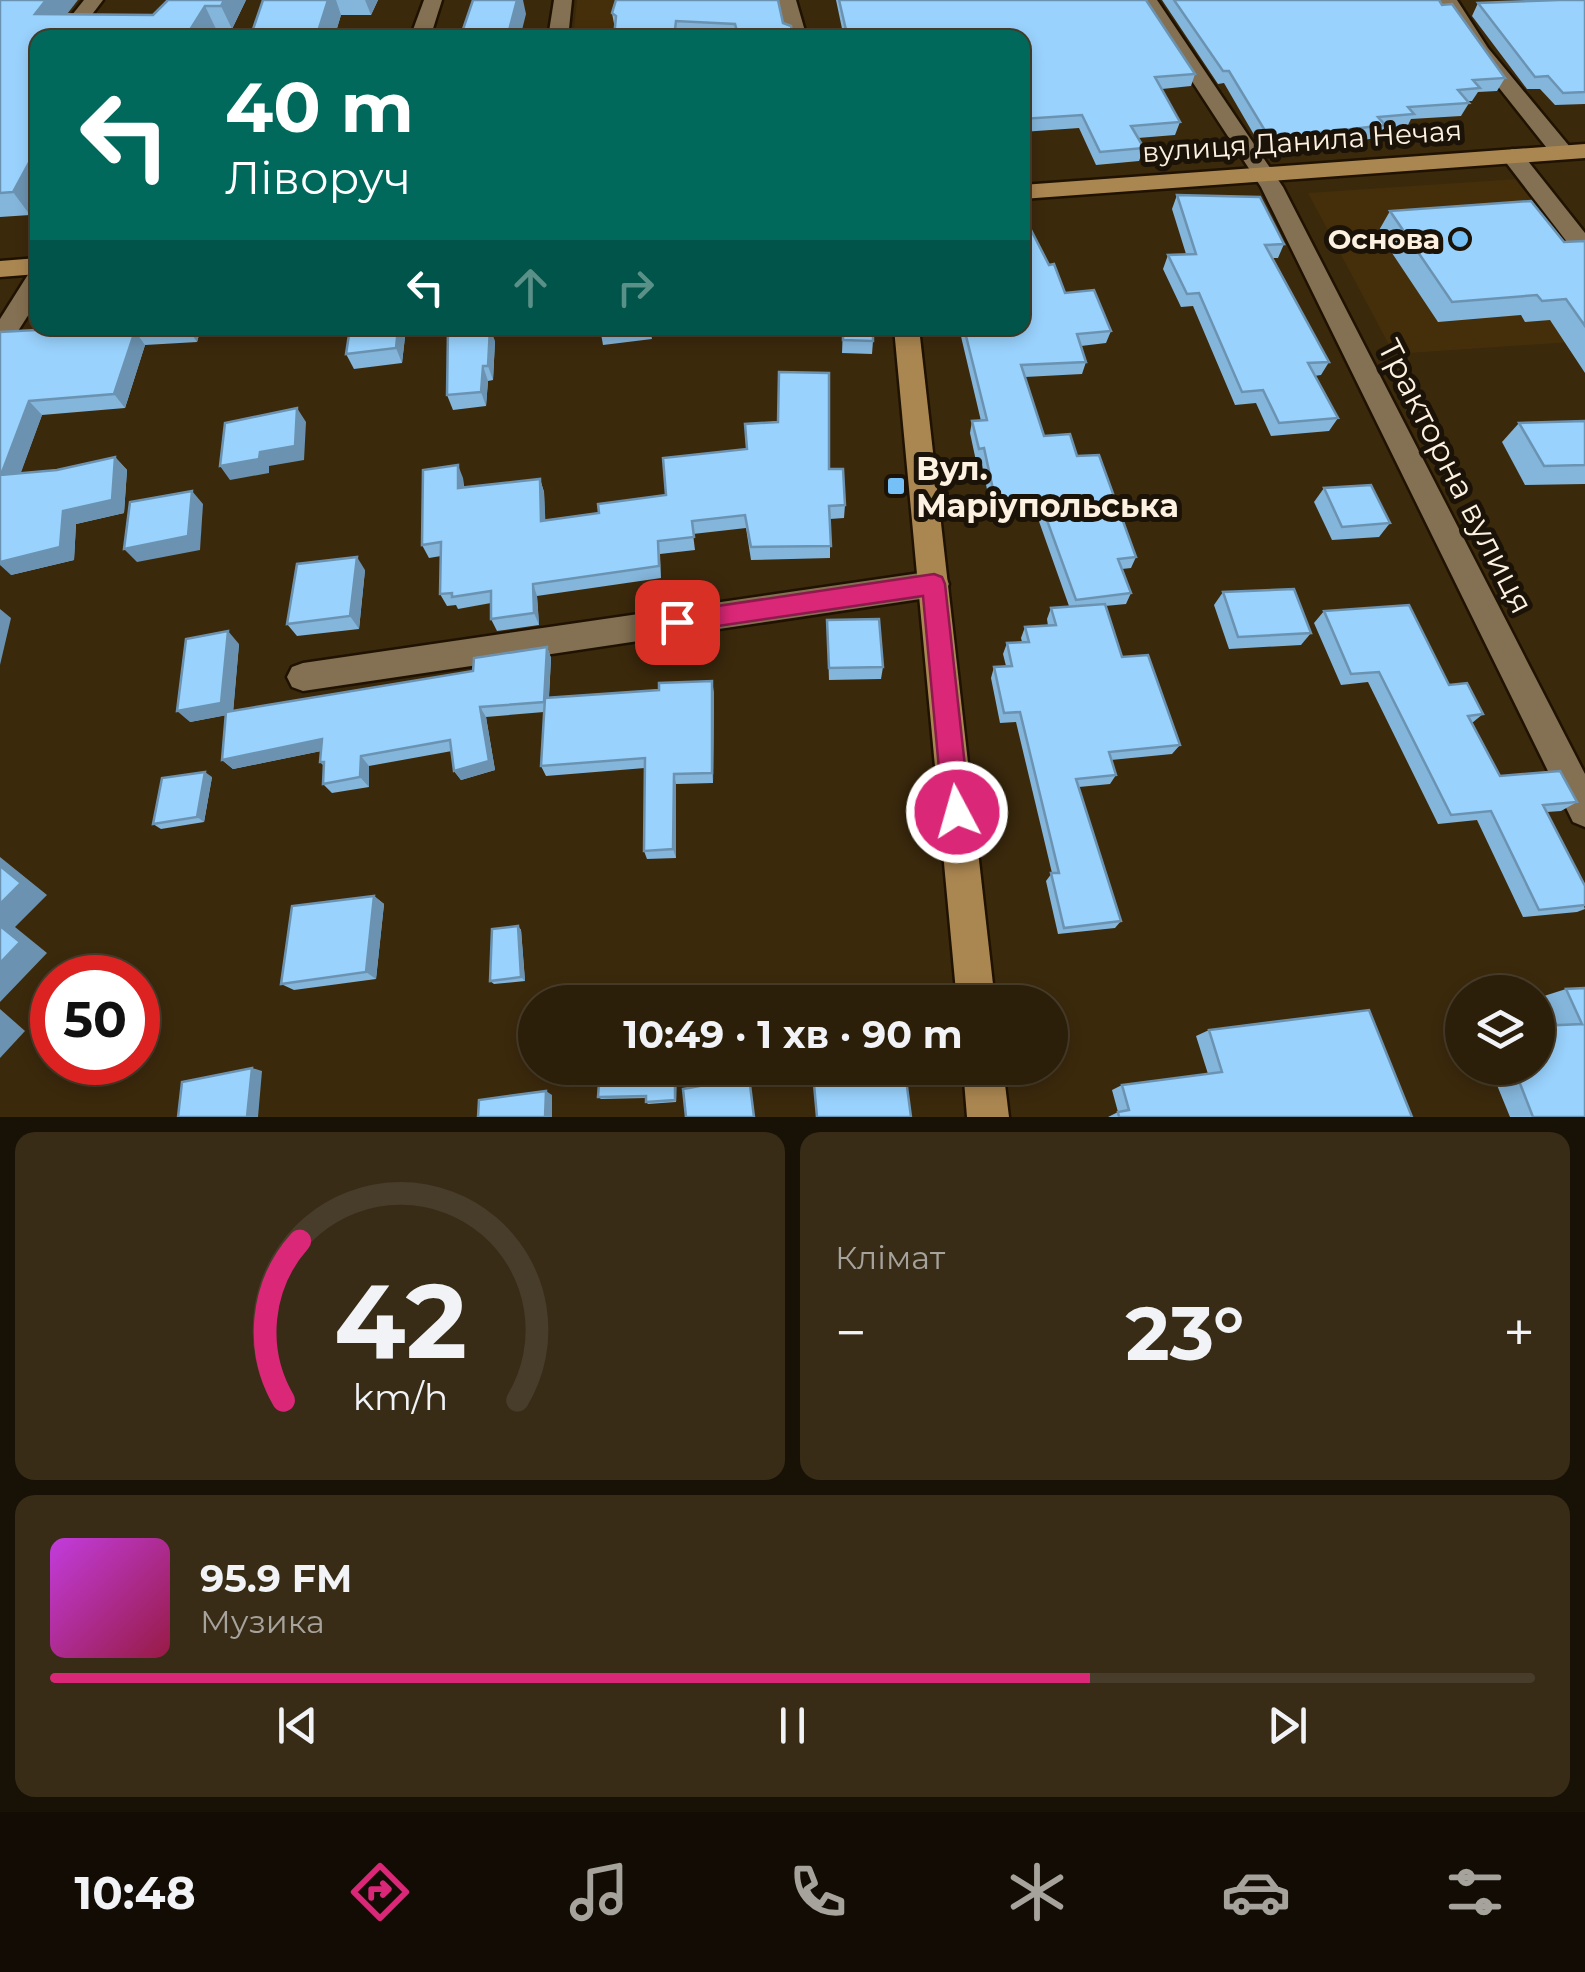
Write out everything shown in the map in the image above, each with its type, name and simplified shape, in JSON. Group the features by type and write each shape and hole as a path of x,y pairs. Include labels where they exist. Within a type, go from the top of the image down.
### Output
{"main road":[{"name":"вулиця Данила Нечая","path":"1030,191 1573,151"},
{"path":"0,269 30,267"},
{"path":"907,335 974,985"},
{"path":"984,1085 988,1117"}],"street":[{"path":"74,25 94,0"},
{"path":"423,30 433,0"},
{"path":"559,30 562,0"},
{"path":"786,0 795,30"},
{"name":"Тракторна вулиця","path":"1148,0 1264,174 1585,810"},
{"path":"1448,0 1480,51 1573,151"},
{"path":"1512,156 1585,250"},
{"path":"0,339 30,292"},
{"path":"303,677 934,584"}],"shaded area":[{"path":"577,0 648,0 689,30 574,30"},
{"path":"1518,179 1585,268 1585,341 1394,354 1308,193"}],"building":[{"path":"0,0 46,0 35,14 153,15 168,0 224,0 221,6 205,6 190,30 30,30 30,161 13,192 0,193"},
{"path":"263,0 328,0 319,30 253,30"},
{"path":"473,0 517,0 509,30 463,30"},
{"path":"616,0 778,0 783,23 792,30 737,30 735,24 676,21 675,30 615,30 616,16 612,13"},
{"path":"839,0 1146,0 1195,74 1155,77 1180,122 1131,126 1144,148 1100,152 1082,115 1030,118 1030,30 846,30"},
{"path":"1174,0 1439,0 1442,5 1452,4 1505,78 1473,80 1480,88 1458,90 1469,103 1408,107 1414,114 1378,117 1385,125 1270,139 1229,71 1223,71"},
{"path":"1585,0 1585,92 1563,93 1548,76 1535,77 1478,3"},
{"path":"1177,195 1260,197 1284,244 1265,245 1329,362 1308,363 1338,418 1279,423 1263,390 1242,392 1199,293 1187,294 1168,255 1196,254"},
{"path":"1531,201 1564,242 1585,241 1585,326 1566,299 1542,301 1537,295 1452,302 1390,211"},
{"path":"1030,228 1049,265 1054,264 1065,293 1094,290 1111,331 1077,334 1086,362 1021,365 1044,436 1070,434 1077,456 1099,455 1136,557 1118,559 1131,593 1076,600 1040,501 996,503 984,448 979,449 972,421 987,420 966,335 1030,335"},
{"path":"0,332 134,335 114,394 29,401 1,475 57,470 115,457 112,500 63,511 60,547 0,562"},
{"path":"349,335 397,335 396,348 346,354"},
{"path":"448,335 490,335 488,366 483,366 481,392 447,395"},
{"path":"843,335 873,335 873,341 843,340"},
{"path":"779,372 829,373 829,469 843,469 845,505 829,506 831,546 751,547 745,515 692,521 694,537 658,541 659,566 533,584 534,613 491,619 491,591 452,597 452,593 440,594 441,542 422,545 423,470 458,465 458,488 540,479 541,521 599,513 598,504 666,495 663,458 747,449 745,424 778,422"},
{"path":"297,408 295,446 260,452 259,459 220,466 225,423"},
{"path":"1585,421 1585,465 1544,466 1519,423"},
{"path":"1371,485 1390,523 1342,527 1324,488"},
{"path":"192,491 188,536 124,549 130,502"},
{"path":"357,557 350,616 287,624 297,564"},
{"path":"1294,589 1311,633 1238,637 1223,592"},
{"path":"1105,604 1122,657 1148,655 1180,745 1109,752 1116,775 1076,779 1121,921 1064,928 1051,873 1059,873 1020,712 1004,713 994,667 1012,666 1007,643 1029,642 1025,627 1056,625 1051,608"},
{"path":"1409,605 1449,685 1467,683 1483,714 1468,716 1500,776 1560,771 1577,802 1543,805 1585,886 1585,905 1539,910 1491,811 1451,815 1379,672 1351,674 1324,611"},
{"path":"879,619 883,667 829,668 827,620"},
{"path":"228,631 221,703 177,711 186,639"},
{"path":"547,647 544,702 480,707 489,761 454,771 450,740 361,756 360,777 323,784 322,739 222,760 226,712 473,671 474,658"},
{"path":"712,681 712,773 674,774 673,849 644,851 645,758 541,766 545,698 659,690 659,683"},
{"path":"205,772 197,817 153,824 162,778"},
{"path":"0,866 21,883 0,904"},
{"path":"374,896 366,972 281,984 292,906"},
{"path":"0,926 20,942 0,963"},
{"path":"518,926 521,977 490,981 492,929"},
{"path":"1585,988 1585,1117 1533,1117 1521,1085 1555,1085 1555,1025 1582,1024 1566,989"},
{"path":"1369,1010 1412,1117 1119,1117 1118,1112 1129,1110 1122,1085 1222,1072 1209,1030"},
{"path":"252,1068 247,1117 178,1117 182,1082"},
{"path":"599,1085 675,1085 675,1100 646,1102 646,1096 598,1097"},
{"path":"750,1085 754,1117 686,1117 683,1089"},
{"path":"814,1085 907,1085 911,1117 817,1117"},
{"path":"546,1091 545,1117 478,1117 479,1100"}],"place":[{"name":"Основа","path":"1460,239"},
{"name":"Вул. Маріупольська","path":"896,486"}],"route":[{"path":"677,622 934,584 957,812"}]}
